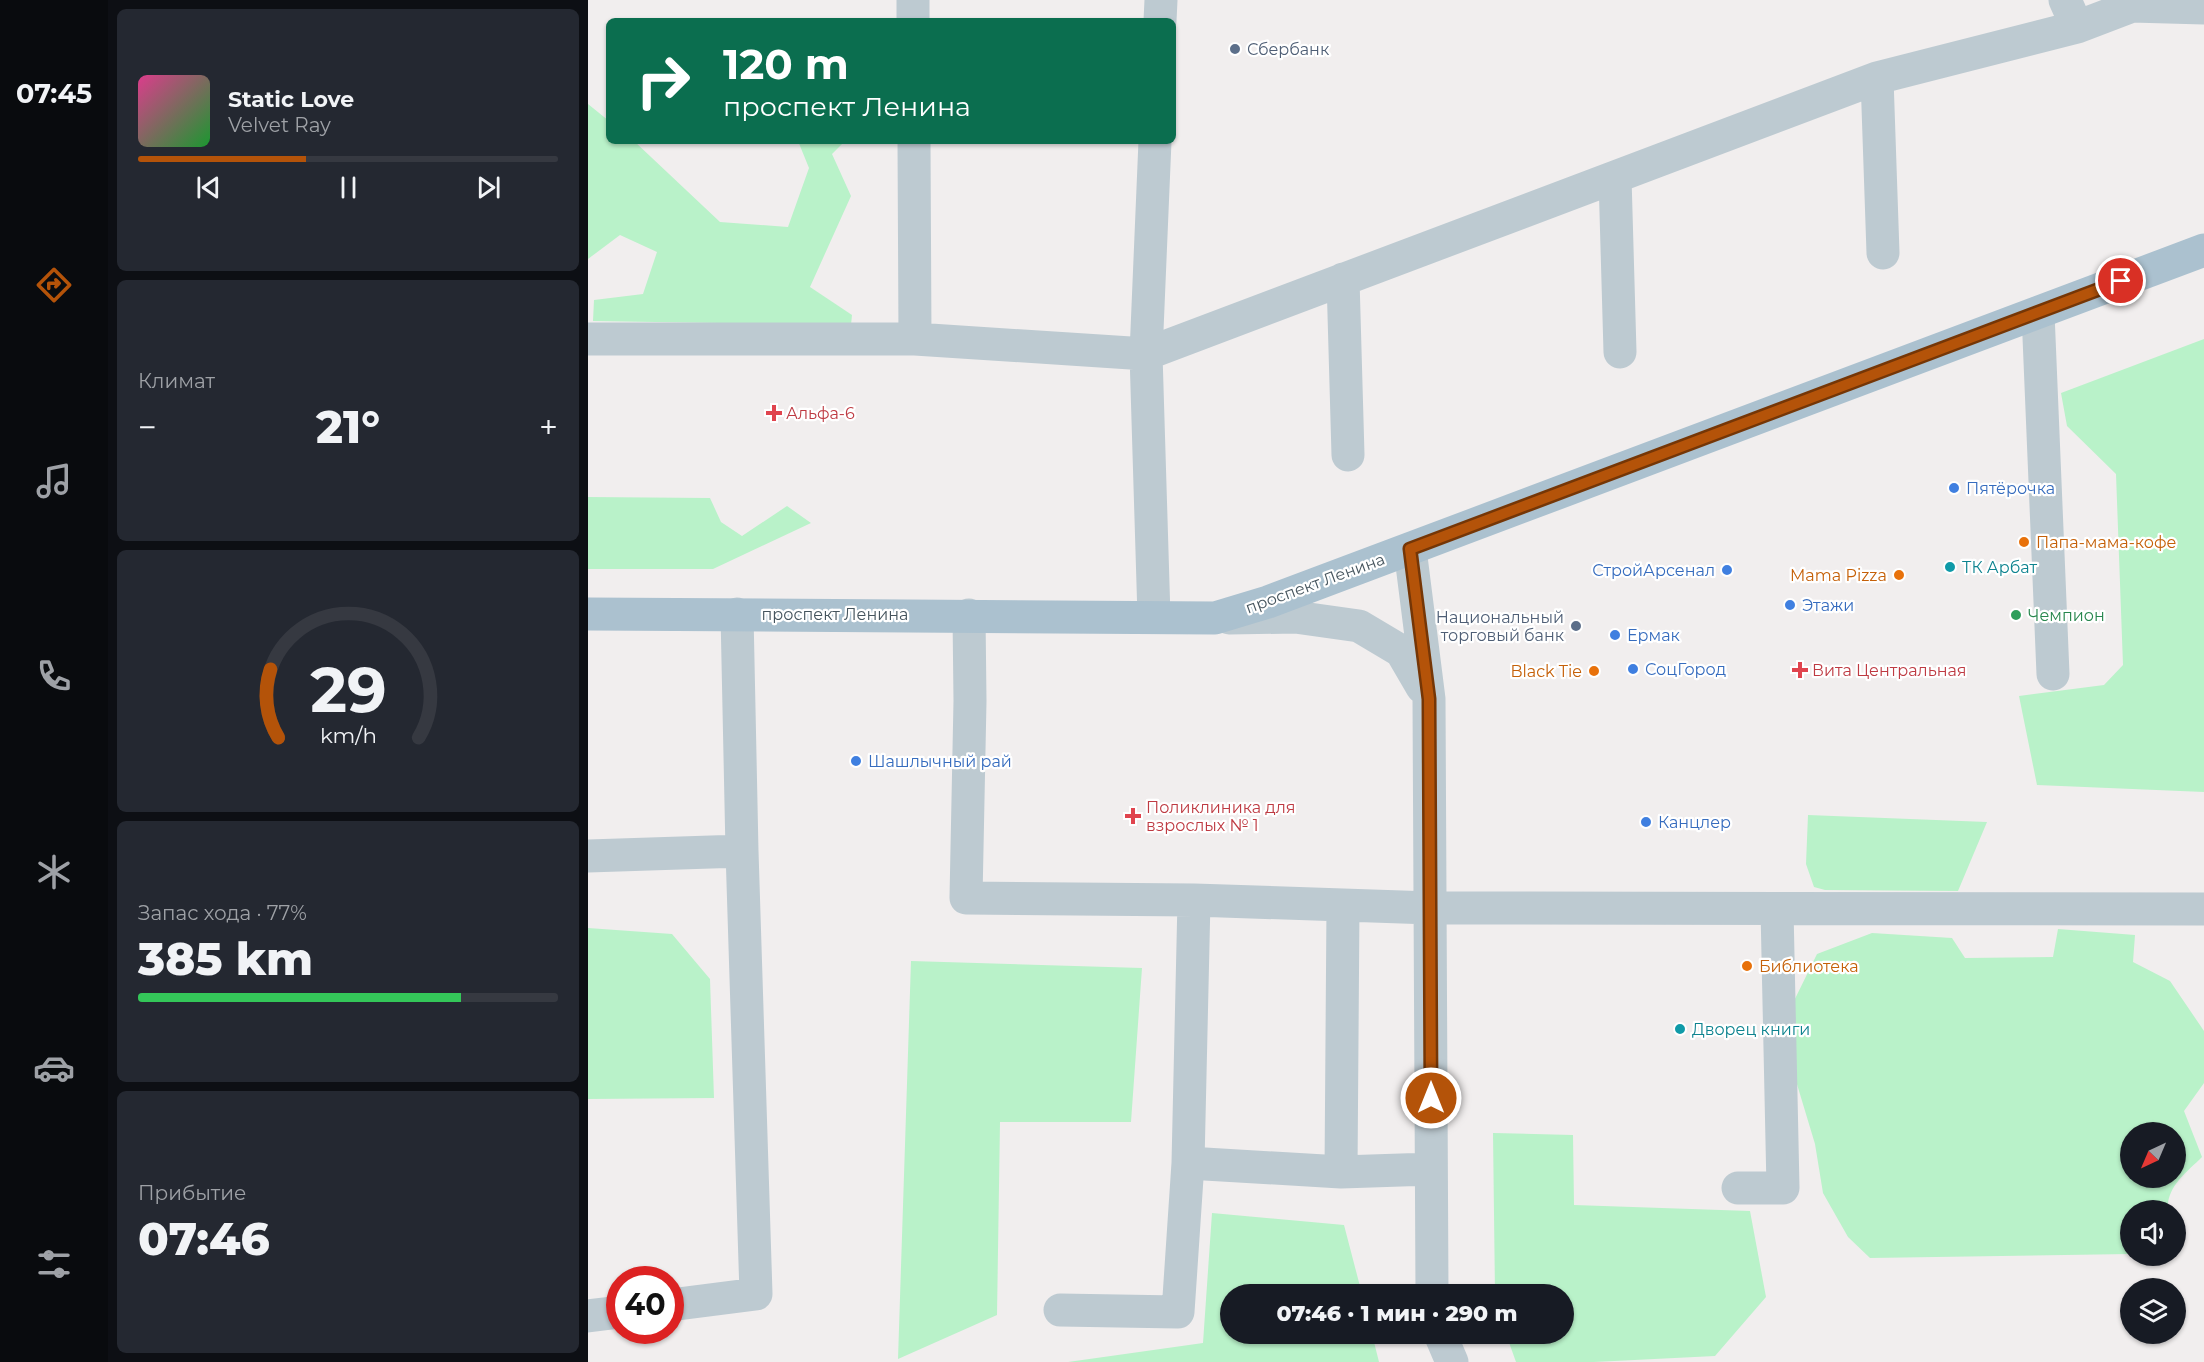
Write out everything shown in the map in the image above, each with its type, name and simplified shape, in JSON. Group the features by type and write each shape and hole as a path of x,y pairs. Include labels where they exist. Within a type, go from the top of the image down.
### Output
{"main road":[{"name":"проспект Ленина","path":"588,614 1215,618 1268,602 2204,250"}],"street":[{"path":"913,0 913,18"},
{"path":"1160,18 1161,0"},
{"path":"588,339 915,339 1146,354 1877,78 2071,14 2132,6 2204,8"},
{"path":"1877,78 1884,253"},
{"path":"914,144 915,339"},
{"path":"1154,617 1146,354 1155,144"},
{"path":"1615,177 1620,352"},
{"path":"1343,279 1348,455"},
{"path":"2038,313 2053,674"},
{"path":"1410,549 1429,699 1432,1284"},
{"path":"684,1303 756,1294 737,614"},
{"path":"969,615 970,701 966,898 1194,900 1431,908 2204,909"},
{"path":"1215,618 1295,617 1359,626 1401,651 1429,699"},
{"path":"588,855 742,851"},
{"path":"1060,1310 1178,1312 1188,1163 1194,900"},
{"path":"1341,1172 1343,905"},
{"path":"1738,1188 1783,1188 1777,909"},
{"path":"1188,1163 1341,1172 1431,1169"},
{"path":"588,1316 606,1314"},
{"path":"1444,1344 1452,1362"}],"green space":[{"path":"588,104 606,119 606,144 637,144 720,222 788,227 809,168 799,144 842,144 832,154 851,196 810,287 852,315 851,325 593,321 594,300 643,294 657,252 620,235 588,259"},
{"path":"2204,339 2204,792 2037,785 2019,696 2104,685 2123,665 2116,474 2067,426 2061,393"},
{"path":"588,497 710,498 721,522 742,536 787,506 811,523 713,569 588,569"},
{"path":"1808,815 1987,822 1958,891 1825,890 1814,887 1806,864"},
{"path":"588,928 672,934 710,979 714,1098 588,1099"},
{"path":"2058,929 2135,935 2133,962 2170,981 2204,1031 2204,1083 2184,1111 2202,1157 2186,1172 2186,1122 2120,1122 2120,1188 2173,1188 2168,1200 2120,1200 2120,1254 1870,1258 1848,1237 1823,1193 1815,1144 1793,1071 1790,1009 1817,954 1872,933 1952,938 1965,958 2053,957"},
{"path":"911,961 1142,968 1131,1122 1000,1122 997,1315 898,1359"},
{"path":"1493,1133 1573,1135 1574,1205 1750,1211 1766,1297 1715,1356 1594,1362 1516,1362 1510,1344 1574,1344 1574,1284 1495,1284"},
{"path":"1212,1213 1344,1225 1359,1284 1220,1284 1220,1344 1374,1344 1379,1362 1068,1362 1203,1343"}],"place":[{"name":"Сбербанк","path":"1235,49"},
{"name":"Альфа-6","path":"774,413"},
{"name":"Пятёрочка","path":"1954,488"},
{"name":"Папа-мама-кофе","path":"2024,542"},
{"name":"ТК Арбат","path":"1950,567"},
{"name":"СтройАрсенал","path":"1727,570"},
{"name":"Mama Pizza","path":"1899,575"},
{"name":"Этажи","path":"1790,605"},
{"name":"Чемпион","path":"2016,615"},
{"name":"Национальный торговый банк","path":"1576,626"},
{"name":"Ермак","path":"1615,635"},
{"name":"СоцГород","path":"1633,669"},
{"name":"Вита Центральная","path":"1800,670"},
{"name":"Black Tie","path":"1594,671"},
{"name":"Шашлычный рай","path":"856,761"},
{"name":"Поликлиника для взрослых № 1","path":"1133,816"},
{"name":"Канцлер","path":"1646,822"},
{"name":"Библиотека","path":"1747,966"},
{"name":"Дворец книги","path":"1680,1029"}],"route":[{"path":"1431,1098 1429,699 1410,549 2121,281"}]}
